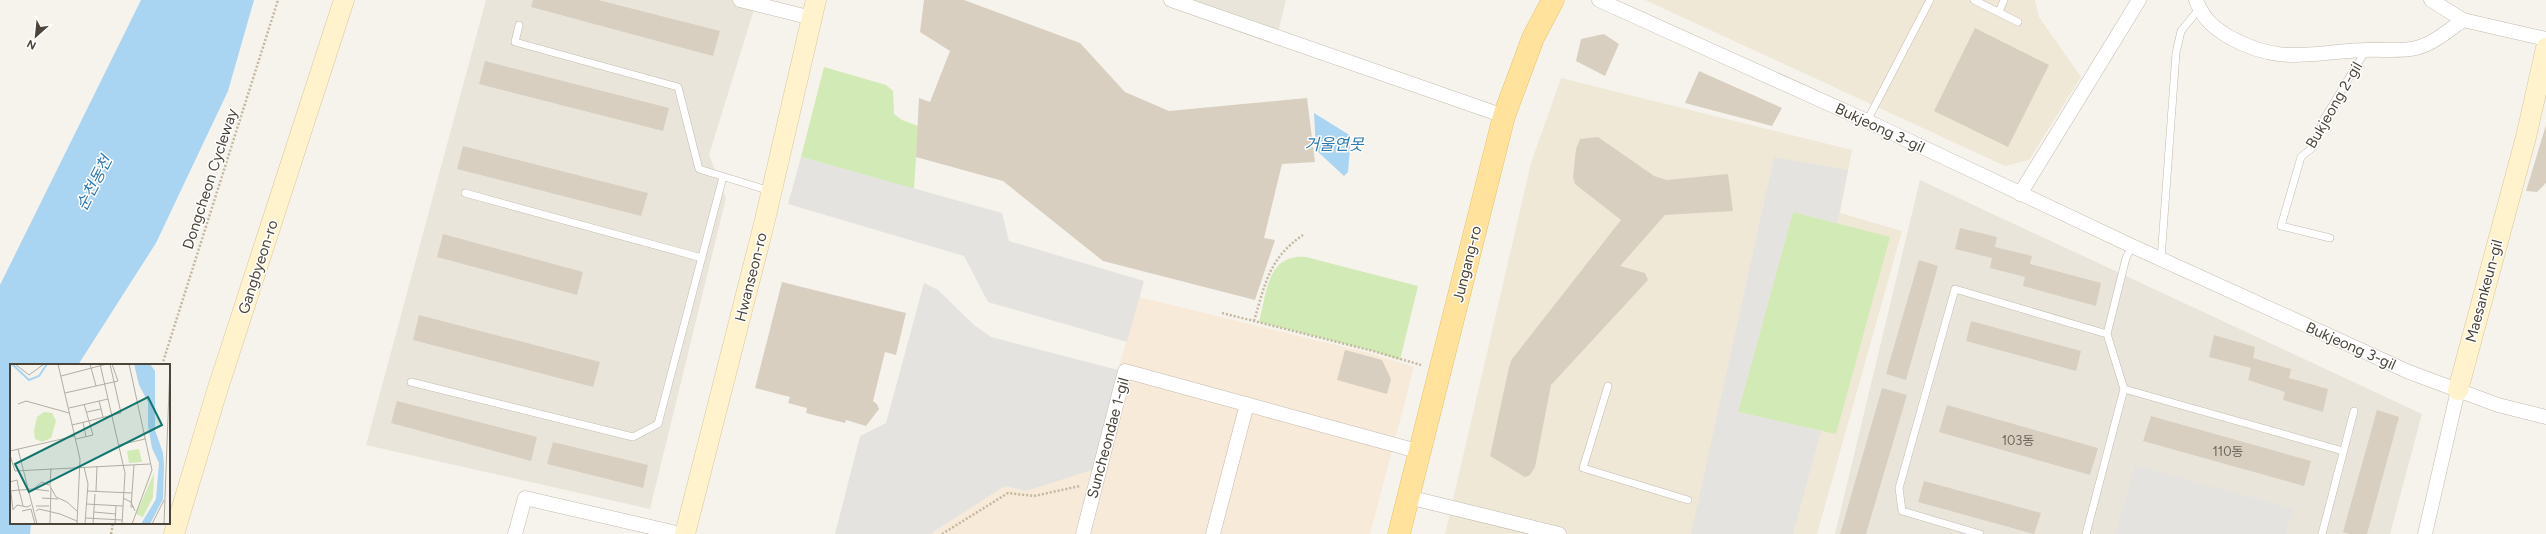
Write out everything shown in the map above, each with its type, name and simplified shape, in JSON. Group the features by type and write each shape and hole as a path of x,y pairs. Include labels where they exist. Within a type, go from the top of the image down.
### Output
{"main road":[{"name":"Jungang-ro","path":"1400,534 1504,116 1533,38 1553,0"}],"street":[{"name":"Gangbyeon-ro","path":"174,534 217,391 344,0"},
{"name":"Hwanseon-ro","path":"685,534 772,192 814,9 740,0"},
{"path":"1171,0 1504,116"},
{"name":"Bukjeong 3-gil","path":"1598,0 1867,121 2132,246 2409,372 2498,405 2546,417"},
{"path":"2020,194 2140,0"},
{"path":"2431,0 2463,20 2546,39"},
{"name":"Bukjeong 2-gil","path":"2198,4 2210,26 2250,49 2272,55 2297,56 2366,50 2398,51 2416,48 2429,44 2463,20"},
{"name":"Maesankeun-gil","path":"2424,534 2458,390 2526,137 2546,48"},
{"name":"Suncheondae 1-gil","path":"1083,534 1125,370 1420,452"},
{"path":"1213,534 1247,404"},
{"path":"1408,497 1559,534"},
{"path":"516,534 524,498 681,534"}],"lane":[{"path":"1867,121 1930,0"},
{"path":"1974,0 2018,22"},
{"path":"1999,12 2004,0"},
{"path":"2161,259 2176,53 2181,31 2198,4"},
{"path":"519,25 515,42 678,87 699,169 772,192"},
{"name":"Bukjeong 2-gil","path":"2330,238 2281,226 2302,157 2312,148 2324,119 2366,50"},
{"path":"410,382 633,437 658,424 723,177"},
{"path":"464,193 702,258"},
{"path":"2086,534 2124,389 2107,334 2126,258 2132,246"},
{"path":"1980,534 1902,511 1899,488 1955,289 2107,334"},
{"path":"1608,386 1583,468 1688,500"},
{"path":"2124,389 2343,451"},
{"path":"2322,534 2354,411"}],"path":[{"name":"Dongcheon Cycleway","path":"162,364 278,0"},
{"path":"1254,321 1272,265 1286,246 1303,235"},
{"path":"1222,313 1373,351 1387,357 1441,370"},
{"path":"942,534 1008,493 1034,496 1074,485 1095,487"},
{"path":"111,534 113,524"}],"shaded area":[{"path":"486,0 730,0 755,6 709,155 726,198 650,509 366,445"},
{"path":"1187,0 1286,0 1278,32"},
{"path":"1645,0 2035,0 2039,17 2081,77 2029,160 2005,166"},
{"path":"1561,78 1852,150 1840,213 1902,231 1817,534 1445,534 1531,163"},
{"path":"801,157 1002,213 1009,241 1144,281 1127,342 988,302 964,256 788,204"},
{"path":"1774,157 1848,170 1837,223 1793,212 1738,412 1821,431 1793,534 1691,534"},
{"path":"1920,180 2422,414 2390,534 1835,534"},
{"path":"924,283 938,290 974,325 991,337 1118,370 1092,470 1026,491 1005,486 930,534 835,534 860,436 886,423"},
{"path":"1139,297 1369,353 1414,367 1370,534 930,534 1005,486 1026,491 1118,370"},
{"path":"2135,465 2293,509 2286,534 2116,534"}],"green space":[{"path":"824,67 886,85 893,91 894,114 902,120 918,126 914,189 801,157"},
{"path":"1793,212 1890,237 1836,434 1738,412"},
{"path":"1306,257 1418,286 1400,360 1373,351 1259,322 1267,287 1276,268 1283,262 1293,258"}],"water":[{"name":"순천동천","path":"141,0 254,0 228,91 156,243 79,364 10,364 10,524 31,524 30,534 0,534 0,285"},
{"name":"거울연못","path":"1314,113 1351,136 1348,172 1344,176 1316,150"}],"building":[{"path":"533,0 598,0 720,31 713,56 531,7"},
{"path":"924,0 964,0 1080,43 1125,92 1169,111 1307,98 1315,162 1282,164 1264,238 1275,240 1255,300 1103,261 1003,181 916,157 919,98 930,102 950,51 920,32"},
{"path":"1975,28 2049,65 2008,147 1934,111"},
{"path":"1604,34 1619,44 1605,76 1576,61 1581,39"},
{"path":"485,61 669,108 663,131 479,84"},
{"path":"1699,71 1782,108 1772,126 1685,103"},
{"path":"2546,125 2546,183 2537,192 2526,191"},
{"path":"1598,137 1654,176 1667,180 1728,174 1733,211 1665,215 1620,266 1645,273 1648,280 1551,385 1535,467 1530,475 1525,477 1490,456 1509,367 1512,359 1621,220 1575,184 1573,177 1576,149 1580,139"},
{"path":"463,146 648,193 641,216 457,169"},
{"path":"1960,228 1997,237 1995,247 2032,256 2030,264 2101,283 2096,306 2023,286 2025,277 1990,268 1992,258 1955,249"},
{"path":"443,234 583,272 577,295 437,257"},
{"path":"1919,260 1938,266 1906,380 1886,374"},
{"path":"782,282 906,313 896,355 885,352 873,401 877,404 879,409 866,426 846,420 845,423 806,413 807,408 788,403 790,397 755,388"},
{"path":"419,315 600,362 593,387 413,340"},
{"path":"1971,321 2081,351 2076,371 1966,341"},
{"path":"2214,335 2255,347 2253,358 2291,369 2289,378 2328,389 2323,412 2283,400 2285,392 2248,380 2251,368 2209,357"},
{"path":"1345,350 1382,360 1391,379 1387,394 1337,380"},
{"path":"1882,388 1907,395 1866,534 1840,534"},
{"path":"397,401 537,437 531,461 391,423"},
{"path":"1947,405 2098,448 2090,475 1939,432"},
{"path":"2377,410 2399,417 2367,534 2350,534 2343,532"},
{"path":"2151,416 2311,461 2304,486 2143,441"},
{"path":"553,442 648,465 643,488 547,464"},
{"path":"1924,481 2041,513 2034,534 1918,502"}]}
